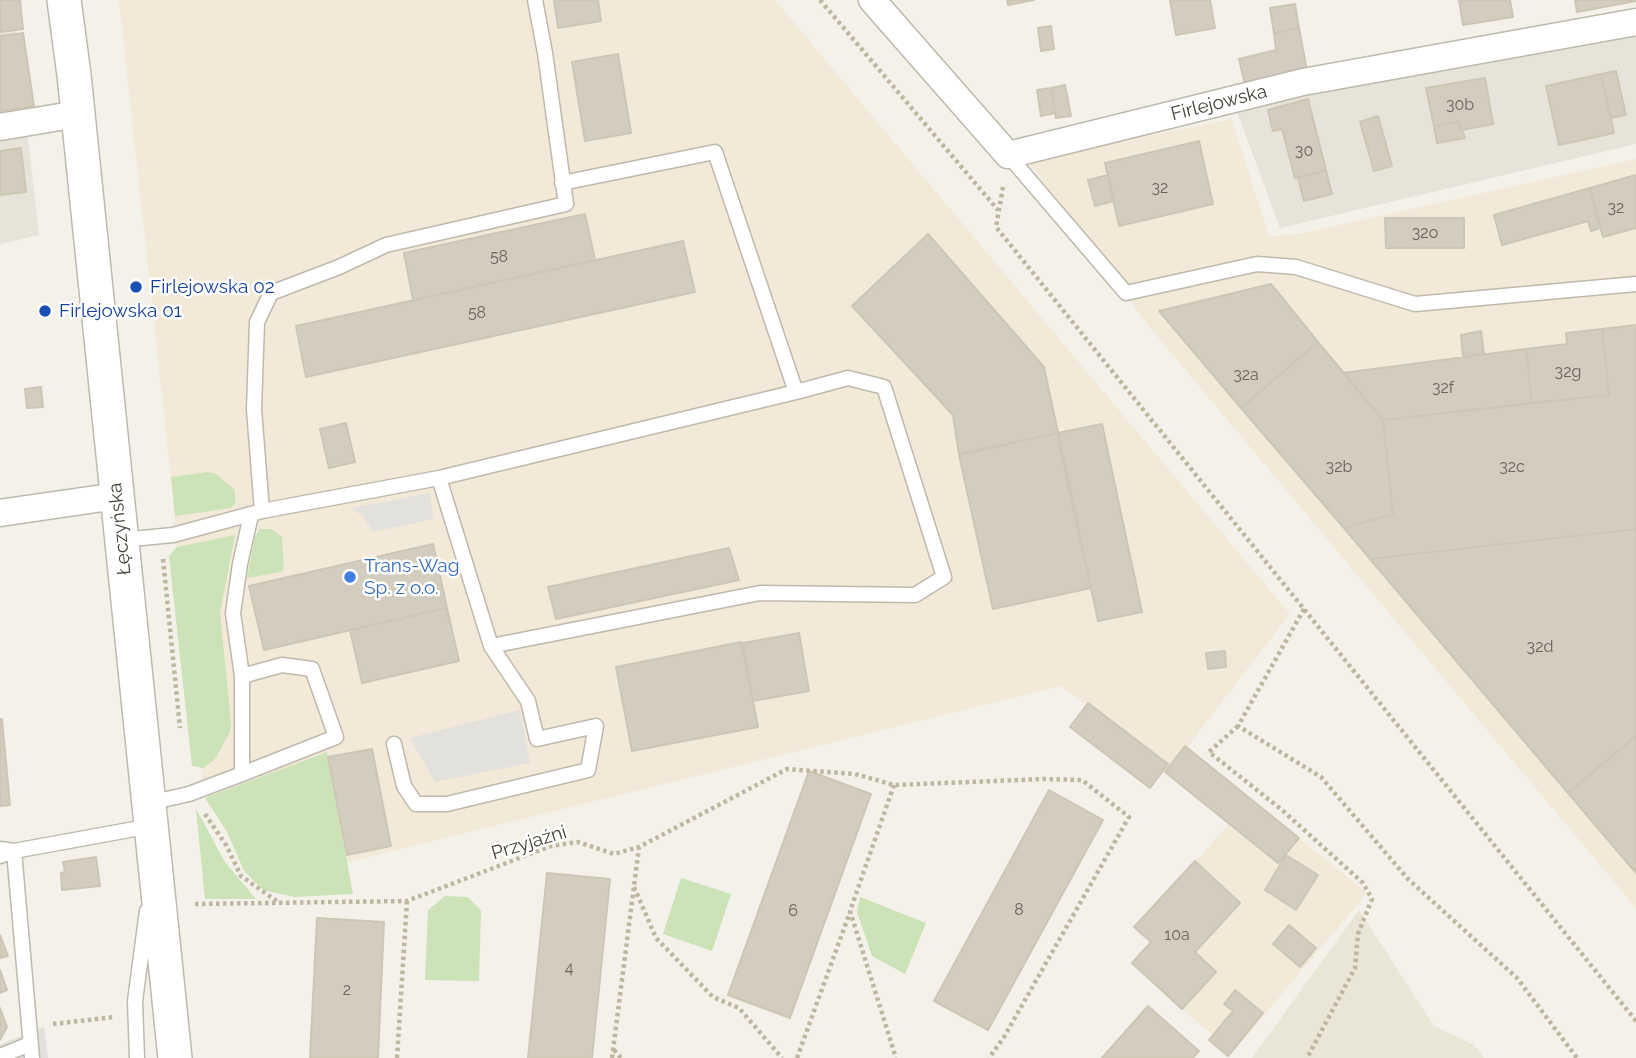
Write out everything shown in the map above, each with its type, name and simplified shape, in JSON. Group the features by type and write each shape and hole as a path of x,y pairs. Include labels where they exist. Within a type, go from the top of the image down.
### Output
{"street":[{"name":"Łęczyńska","path":"64,0 175,1058"},
{"path":"872,0 1008,155"},
{"name":"Firlejowska","path":"1008,155 1303,82 1636,22"},
{"path":"0,127 78,114"},
{"path":"0,513 117,496"}],"lane":[{"path":"242,774 242,676 233,613 240,564 256,513 254,409 257,322 271,293 386,245 566,204 535,0"},
{"path":"562,183 715,152 796,392"},
{"path":"1008,155 1126,292 1257,264 1296,267 1415,303 1636,284"},
{"path":"121,540 160,537 256,513 439,478 848,378 884,387 944,577 915,595 760,593 491,646"},
{"path":"394,744 404,786 416,804 447,804 588,770 596,726 537,740 528,701 491,646 439,478"},
{"path":"0,1056 31,1051 5,852 151,829 189,794 336,737 312,669 282,665 242,676"},
{"path":"137,1058 135,1001 151,829"}],"path":[{"path":"820,0 999,211"},
{"path":"1008,155 996,227 1636,1021"},
{"path":"160,537 180,728"},
{"path":"1304,609 1238,726 1209,752 1282,810 1363,883 1372,899 1358,934 1355,968 1307,1058"},
{"path":"1238,726 1321,777 1408,879 1517,978 1577,1058"},
{"name":"Przyjaźni","path":"195,904 407,901 551,846 578,842 614,854 639,847 787,769 855,774 894,785 1082,780 1129,817 1004,1037 989,1058"},
{"path":"797,1058 894,785"},
{"path":"189,794 211,822 241,876 280,903"},
{"path":"612,1058 639,847"},
{"path":"634,887 656,938 713,997 738,1008 782,1058"},
{"path":"397,1058 407,901"},
{"path":"850,911 897,1058"},
{"path":"29,1027 119,1016"},
{"path":"613,1049 621,1058"}],"shaded area":[{"path":"0,0 12,0 39,235 0,244"},
{"path":"119,0 775,0 1290,614 1170,769 1061,686 332,866 209,797 205,788 200,766 177,547 173,535 175,516"},
{"path":"1636,27 1636,144 1280,228 1237,112 1349,81"},
{"path":"1232,119 1269,237 1303,233 1636,159 1636,908 1147,324 1027,160"},
{"path":"430,493 433,519 373,532 363,516 351,508"},
{"path":"520,710 530,763 435,782 410,738"},
{"path":"1230,824 1278,863 1298,837 1367,893 1233,1052 1132,963 1150,942 1134,927"},
{"path":"1359,910 1434,1026 1474,1045 1484,1058 1252,1058"},
{"path":"44,1027 48,1058 0,1058 0,1044"}],"green space":[{"path":"208,472 216,474 235,490 235,504 231,508 175,516 171,477"},
{"path":"260,529 271,529 282,537 284,568 281,572 247,578 255,537"},
{"path":"235,535 220,613 230,732 215,759 203,768 192,766 169,556 177,547"},
{"path":"327,752 353,894 294,897 263,890 244,871 227,832 205,798"},
{"path":"196,809 225,862 256,899 205,899"},
{"path":"681,878 731,894 712,951 663,934"},
{"path":"445,896 468,897 481,911 479,981 425,980 428,910"},
{"path":"860,897 926,923 905,974 872,956 857,912"}],"building":[{"path":"0,0 20,0 23,29 0,32"},
{"path":"554,0 598,0 601,21 558,28"},
{"path":"1007,0 1034,0 1008,5"},
{"path":"1170,0 1210,0 1215,28 1176,35"},
{"path":"1459,0 1510,0 1513,17 1463,25"},
{"path":"1575,0 1636,0 1636,1 1577,12"},
{"path":"1295,4 1299,28 1274,33 1270,8"},
{"path":"1051,26 1054,49 1041,51 1038,28"},
{"path":"1299,28 1307,71 1245,85 1239,59 1276,50 1274,33"},
{"path":"23,33 34,106 0,111 0,36"},
{"path":"618,54 631,133 585,141 572,62"},
{"path":"1616,71 1626,115 1611,118 1601,74"},
{"path":"1601,74 1614,133 1559,145 1546,86"},
{"path":"1485,78 1493,124 1461,130 1459,122 1434,126 1426,88"},
{"path":"1065,85 1071,116 1056,118 1051,88"},
{"path":"1051,88 1055,113 1041,116 1037,90"},
{"path":"1308,99 1326,170 1295,178 1282,129 1273,131 1268,110"},
{"path":"1378,116 1392,166 1374,171 1360,122"},
{"path":"1459,122 1465,138 1437,143 1434,126"},
{"path":"1199,141 1213,204 1119,226 1105,163"},
{"path":"21,148 26,192 0,195 0,151"},
{"path":"1326,170 1332,194 1304,201 1298,178"},
{"path":"1108,175 1114,201 1095,206 1088,180"},
{"path":"1636,175 1636,228 1603,237 1590,188"},
{"path":"1590,188 1600,228 1591,231 1588,221 1502,245 1494,215"},
{"path":"585,214 595,260 413,300 404,253"},
{"path":"1385,218 1464,218 1464,248 1386,248"},
{"path":"928,234 1044,367 1058,433 959,454 953,415 852,306"},
{"path":"683,241 695,292 306,377 296,326"},
{"path":"1271,284 1318,342 1241,408 1159,311"},
{"path":"1636,325 1636,529 1370,559 1344,528 1393,514 1383,420 1609,395 1602,329"},
{"path":"1602,329 1609,395 1532,403 1526,349 1567,344 1566,333"},
{"path":"1481,331 1484,354 1463,357 1461,335"},
{"path":"1318,342 1383,420 1393,514 1344,528 1241,408"},
{"path":"1526,349 1532,403 1383,420 1343,373"},
{"path":"41,387 43,407 27,408 25,389"},
{"path":"346,423 355,462 329,468 320,429"},
{"path":"1102,424 1142,612 1098,621 1058,433"},
{"path":"1057,433 1091,588 993,609 959,455"},
{"path":"1636,529 1636,736 1568,793 1370,559"},
{"path":"433,544 447,608 264,650 249,586"},
{"path":"729,548 739,580 556,619 548,587"},
{"path":"447,608 459,661 362,683 350,630"},
{"path":"799,633 809,691 753,701 743,643"},
{"path":"741,642 758,727 632,751 616,667"},
{"path":"1225,651 1226,667 1208,669 1206,653"},
{"path":"1088,703 1168,764 1150,788 1070,727"},
{"path":"0,719 10,805 0,806"},
{"path":"1636,736 1636,873 1568,793"},
{"path":"1185,746 1299,838 1278,863 1165,772"},
{"path":"372,749 391,846 347,855 328,757"},
{"path":"809,771 871,794 790,1018 728,995"},
{"path":"1049,790 1103,820 988,1030 934,1001"},
{"path":"1286,855 1318,875 1296,910 1265,890"},
{"path":"96,857 100,886 62,890 61,873 65,872 63,862"},
{"path":"1195,861 1240,903 1195,952 1216,972 1182,1009 1132,963 1151,942 1134,927"},
{"path":"547,873 610,879 592,1058 528,1058"},
{"path":"317,918 384,922 378,1058 310,1058"},
{"path":"1289,925 1316,948 1300,967 1273,944"},
{"path":"0,935 8,956 0,958"},
{"path":"0,970 7,990 0,993"},
{"path":"1235,990 1263,1013 1228,1056 1209,1040 1233,1011 1224,1004"},
{"path":"1148,1006 1199,1051 1193,1058 1102,1058"},
{"path":"0,1008 7,1027 0,1040"}],"place":[{"name":"Firlejowska 02","path":"136,287"},
{"name":"Firlejowska 01","path":"45,311"},
{"name":"Trans-Wag Sp. z o.o.","path":"350,577"}]}
